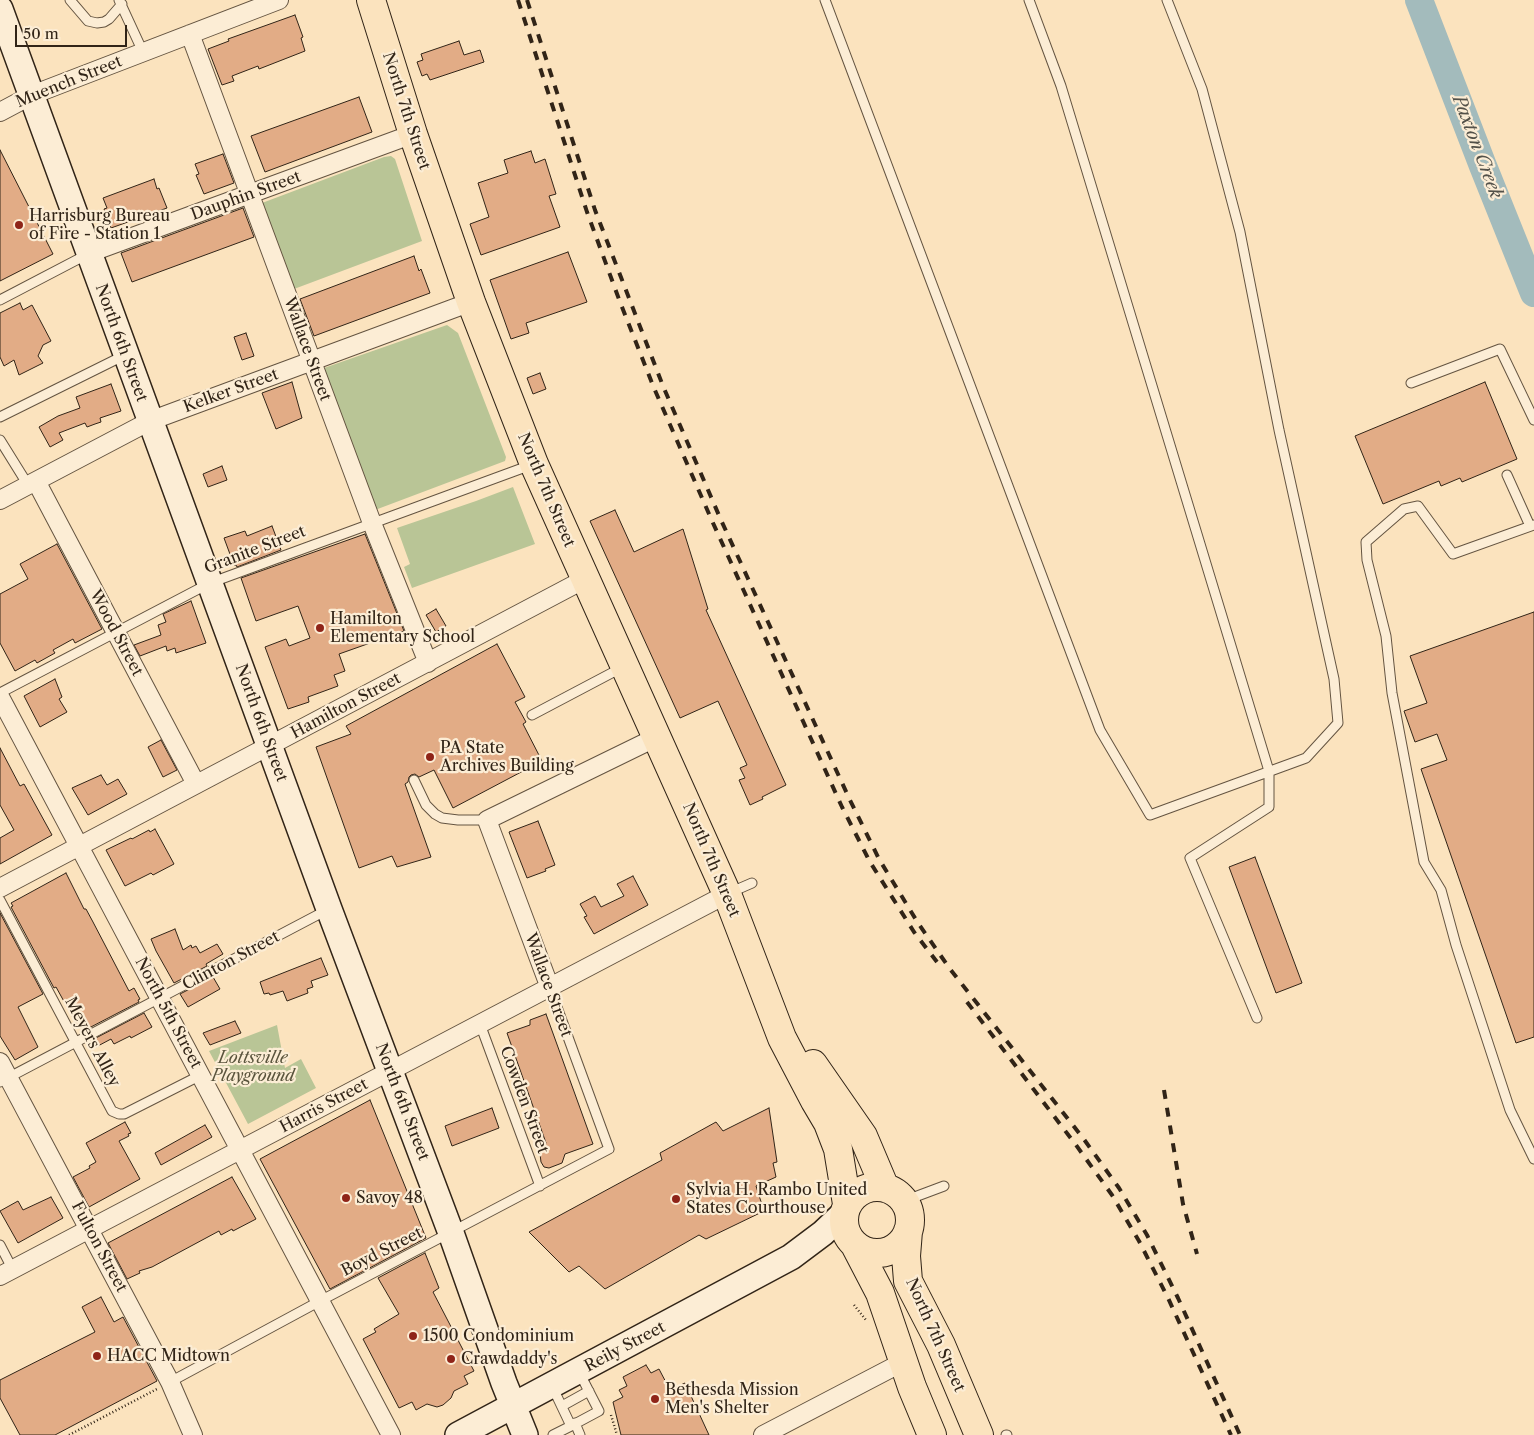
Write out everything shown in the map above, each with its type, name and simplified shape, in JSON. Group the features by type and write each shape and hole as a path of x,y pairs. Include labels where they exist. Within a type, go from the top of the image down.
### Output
{"main road":[{"name":"North 7th Street","path":"371,0 413,134 471,302 534,464 727,894 782,1038 828,1123 838,1149 846,1208 843,1223 846,1233 880,1292 902,1362 932,1435"},
{"name":"North 6th Street","path":"0,9 390,1072 451,1232 512,1406 525,1435"},
{"name":"North 7th Street","path":"756,967 821,1077 863,1136 895,1194 909,1211 910,1221 906,1256 908,1281 941,1345 979,1435"},
{"path":"846,1208 854,1195 863,1189 874,1187 895,1194"},
{"name":"Reily Street","path":"458,1435 512,1406 557,1396 583,1382 792,1257 823,1233 846,1208"},
{"path":"853,1243 864,1250 874,1253 885,1252 895,1248 903,1241 908,1232"},
{"name":"Reily Street","path":"792,1257 853,1243"},
{"path":"902,1362 941,1345"}],"street":[{"name":"Muench Street","path":"0,112 32,95 279,0"},
{"name":"Wallace Street","path":"190,34 372,523 428,663"},
{"name":"Dauphin Street","path":"89,254 413,134"},
{"name":"Kelker Street","path":"0,500 150,421 471,302"},
{"name":"Wood Street","path":"32,483 116,632 196,784"},
{"name":"Hamilton Street","path":"0,888 585,579"},
{"name":"North 5th Street","path":"0,695 391,1435"},
{"path":"487,820 657,737"},
{"name":"Wallace Street","path":"487,820 550,988"},
{"name":"Harris Street","path":"7,1273 727,894"},
{"name":"Fulton Street","path":"0,1062 4,1080 89,1230 170,1382 193,1435"},
{"path":"763,1435 902,1362"}],"lane":[{"path":"70,0 88,21 97,23 109,19 120,2"},
{"path":"825,0 1100,730 1150,815 1306,758 1338,723 1334,679 1281,440 1240,232 1202,89 1167,0"},
{"path":"1029,0 1061,86 1269,771 1270,807 1190,858 1257,1018"},
{"path":"120,2 143,52"},
{"name":"Dauphin Street","path":"0,300 89,254"},
{"path":"1411,383 1500,349 1534,420"},
{"path":"0,417 126,355"},
{"path":"0,440 32,483"},
{"name":"Granite Street","path":"0,695 210,583 534,464"},
{"path":"1507,475 1532,526 1453,554 1418,506 1404,509 1366,542 1367,560 1386,636 1392,693 1424,862 1441,890 1456,946 1510,1110 1534,1159"},
{"path":"532,715 625,666"},
{"path":"414,780 426,805 442,818 487,820"},
{"path":"727,894 752,883"},
{"name":"Meyers Alley","path":"0,900 112,1111 116,1114 124,1114 201,1076"},
{"name":"Clinton Street","path":"4,1080 330,909"},
{"name":"Wallace Street","path":"550,988 609,1149"},
{"name":"Cowden Street","path":"480,1024 540,1186"},
{"name":"Boyd Street","path":"170,1382 609,1149"},
{"path":"895,1194 944,1186"},
{"path":"0,1245 7,1273"},
{"path":"554,1435 599,1411 583,1382"},
{"path":"557,1396 580,1435"}],"path":[{"path":"69,1435 170,1382"}],"green space":[{"path":"391,156 395,159 422,241 294,289 262,203"},
{"path":"447,325 458,333 506,457 505,461 375,510 324,368"},
{"path":"513,487 535,544 412,588 404,567 410,564 397,528"},
{"name":"Lottsville Playground","path":"277,1025 285,1068 301,1059 316,1088 248,1124 209,1051"}],"building":[{"path":"295,15 303,37 301,38 305,51 259,69 258,66 232,76 234,81 222,85 208,49 229,41 228,39"},
{"path":"459,41 464,55 480,50 484,62 430,80 427,74 422,76 417,62 423,60 421,54"},
{"path":"359,97 372,132 265,172 251,136"},
{"name":"Harrisburg Bureau of Fire - Station 1","path":"0,150 53,254 0,281"},
{"path":"531,151 535,163 545,159 556,194 549,196 560,227 481,255 470,224 489,217 478,183 508,173 504,160"},
{"path":"223,154 234,183 204,194 196,175 199,174 195,164"},
{"path":"154,179 167,208 111,228 104,209 107,208 103,198"},
{"path":"243,208 254,237 132,282 121,253"},
{"path":"568,252 587,302 526,323 529,333 511,339 490,280"},
{"path":"414,256 430,293 314,336 300,299"},
{"path":"20,303 23,310 32,305 51,341 43,345 38,356 43,363 19,375 14,360 4,366 0,357 0,313"},
{"path":"246,333 254,356 242,360 234,337"},
{"path":"540,373 546,389 533,394 527,378"},
{"path":"292,382 302,418 276,429 262,393"},
{"path":"1485,382 1517,459 1462,482 1460,478 1441,486 1439,481 1383,504 1355,436"},
{"path":"111,384 121,411 100,418 101,422 87,427 85,423 59,433 63,440 50,447 39,427 58,416 80,408 76,397"},
{"path":"222,466 227,480 208,487 203,474"},
{"path":"615,510 634,552 683,529 708,609 706,610 786,785 762,797 763,799 750,805 739,780 745,778 740,768 747,765 718,701 680,718 590,521"},
{"path":"272,526 281,550 237,567 234,565 224,538 245,531 247,536"},
{"path":"365,534 404,631 339,654 345,671 334,675 338,686 308,697 309,702 288,709 265,647 286,639 289,646 310,638 298,606 256,621 241,578"},
{"path":"57,544 102,629 75,643 73,639 53,650 55,653 37,663 35,660 15,671 0,643 0,594 28,579 20,564"},
{"path":"191,601 206,643 176,653 175,648 167,651 166,646 140,656 134,645 161,635 158,625 166,622 163,614"},
{"path":"436,609 446,626 436,632 426,615"},
{"path":"1534,612 1534,1037 1516,1043 1421,769 1447,760 1437,734 1415,742 1404,711 1427,703 1410,656"},
{"name":"PA State Archives Building","path":"497,644 525,697 515,702 526,722 523,724 542,761 453,808 434,770 419,777 415,774 411,775 405,784 431,857 397,867 392,856 359,868 316,747 351,734 346,726"},
{"path":"55,679 62,697 59,699 67,712 40,727 24,696"},
{"path":"161,740 177,770 163,777 148,747"},
{"path":"0,748 20,786 24,784 52,835 0,864 0,838 14,830 0,805"},
{"path":"101,775 107,785 118,779 127,794 88,815 72,788"},
{"path":"538,821 555,865 545,869 546,871 527,878 509,832"},
{"path":"155,829 174,864 125,886 106,850"},
{"path":"1255,857 1302,983 1276,993 1229,867"},
{"path":"66,873 129,991 134,988 140,999 138,1000 139,1002 87,1029 82,1022 77,1025 56,987 54,988 11,907 13,906 11,903"},
{"path":"633,876 648,905 594,934 584,917 587,916 580,904 595,896 601,907 624,896 617,884"},
{"path":"0,913 43,994 18,1007 38,1047 15,1060 0,1036"},
{"path":"175,929 183,950 191,945 192,948 196,946 200,953 217,944 223,954 206,964 207,966 174,983 151,939"},
{"path":"321,958 328,975 311,981 313,987 307,989 308,993 287,1001 283,991 270,995 269,993 264,994 260,982"},
{"path":"213,977 220,989 188,1007 180,994"},
{"path":"144,1013 152,1027 131,1038 130,1036 114,1044 111,1039 96,1047 92,1040"},
{"path":"546,1014 593,1144 565,1154 562,1163 549,1168 544,1167 541,1162 540,1154 546,1143 507,1033 530,1025 530,1020"},
{"path":"235,1021 241,1033 210,1045 203,1033"},
{"name":"Savoy 48","path":"370,1100 426,1238 330,1289 260,1159"},
{"path":"492,1108 499,1128 452,1146 445,1126"},
{"name":"Sylvia H. Rambo United States Courthouse","path":"769,1108 777,1162 773,1163 776,1177 756,1186 764,1211 706,1239 699,1235 605,1289 579,1266 569,1272 529,1232 662,1160 660,1153 716,1122 723,1131"},
{"path":"125,1122 131,1133 119,1141 140,1179 89,1207 73,1177 90,1168 89,1166 96,1162 86,1143"},
{"path":"205,1125 212,1137 161,1165 155,1153"},
{"path":"232,1177 256,1219 221,1235 219,1231 152,1267 139,1271 140,1273 127,1279 108,1243"},
{"path":"51,1197 63,1218 18,1243 0,1211 18,1201 23,1210"},
{"name":"1500 Condominium","path":"425,1253 439,1288 433,1292 474,1371 464,1376 468,1384 454,1391 451,1398 443,1405 437,1407 427,1404 416,1410 412,1402 399,1408 363,1339 376,1332 374,1329 399,1314 378,1278"},
{"name":"HACC Midtown","path":"101,1297 114,1322 123,1317 157,1381 55,1435 20,1435 0,1398 0,1380 95,1332 82,1307"},
{"name":"Bethesda Mission Men's Shelter","path":"646,1365 651,1373 659,1369 670,1390 685,1383 709,1435 621,1435 613,1402 623,1397 619,1390 627,1386 623,1377"}],"waterway":[{"name":"Paxton Creek","path":"1419,0 1534,293"}],"railway":[{"path":"518,0 587,212 654,388 842,807 870,862 914,932 937,962"},
{"path":"527,0 595,210 663,386 721,520 879,859 918,923 950,969 1083,1138 1119,1188 1147,1235 1178,1298 1240,1435"},
{"path":"967,1002 1112,1195 1139,1241 1168,1298 1231,1435"},
{"path":"1164,1090 1183,1204 1197,1254"}],"place":[{"name":"Harrisburg Bureau of Fire - Station 1","path":"19,225"},
{"name":"Hamilton Elementary School","path":"320,628"},
{"name":"PA State Archives Building","path":"430,757"},
{"name":"Savoy 48","path":"346,1198"},
{"name":"Sylvia H. Rambo United States Courthouse","path":"676,1199"},
{"name":"1500 Condominium","path":"413,1336"},
{"name":"HACC Midtown","path":"97,1356"},
{"name":"Crawdaddy's","path":"451,1359"},
{"name":"Bethesda Mission Men's Shelter","path":"655,1399"}]}
